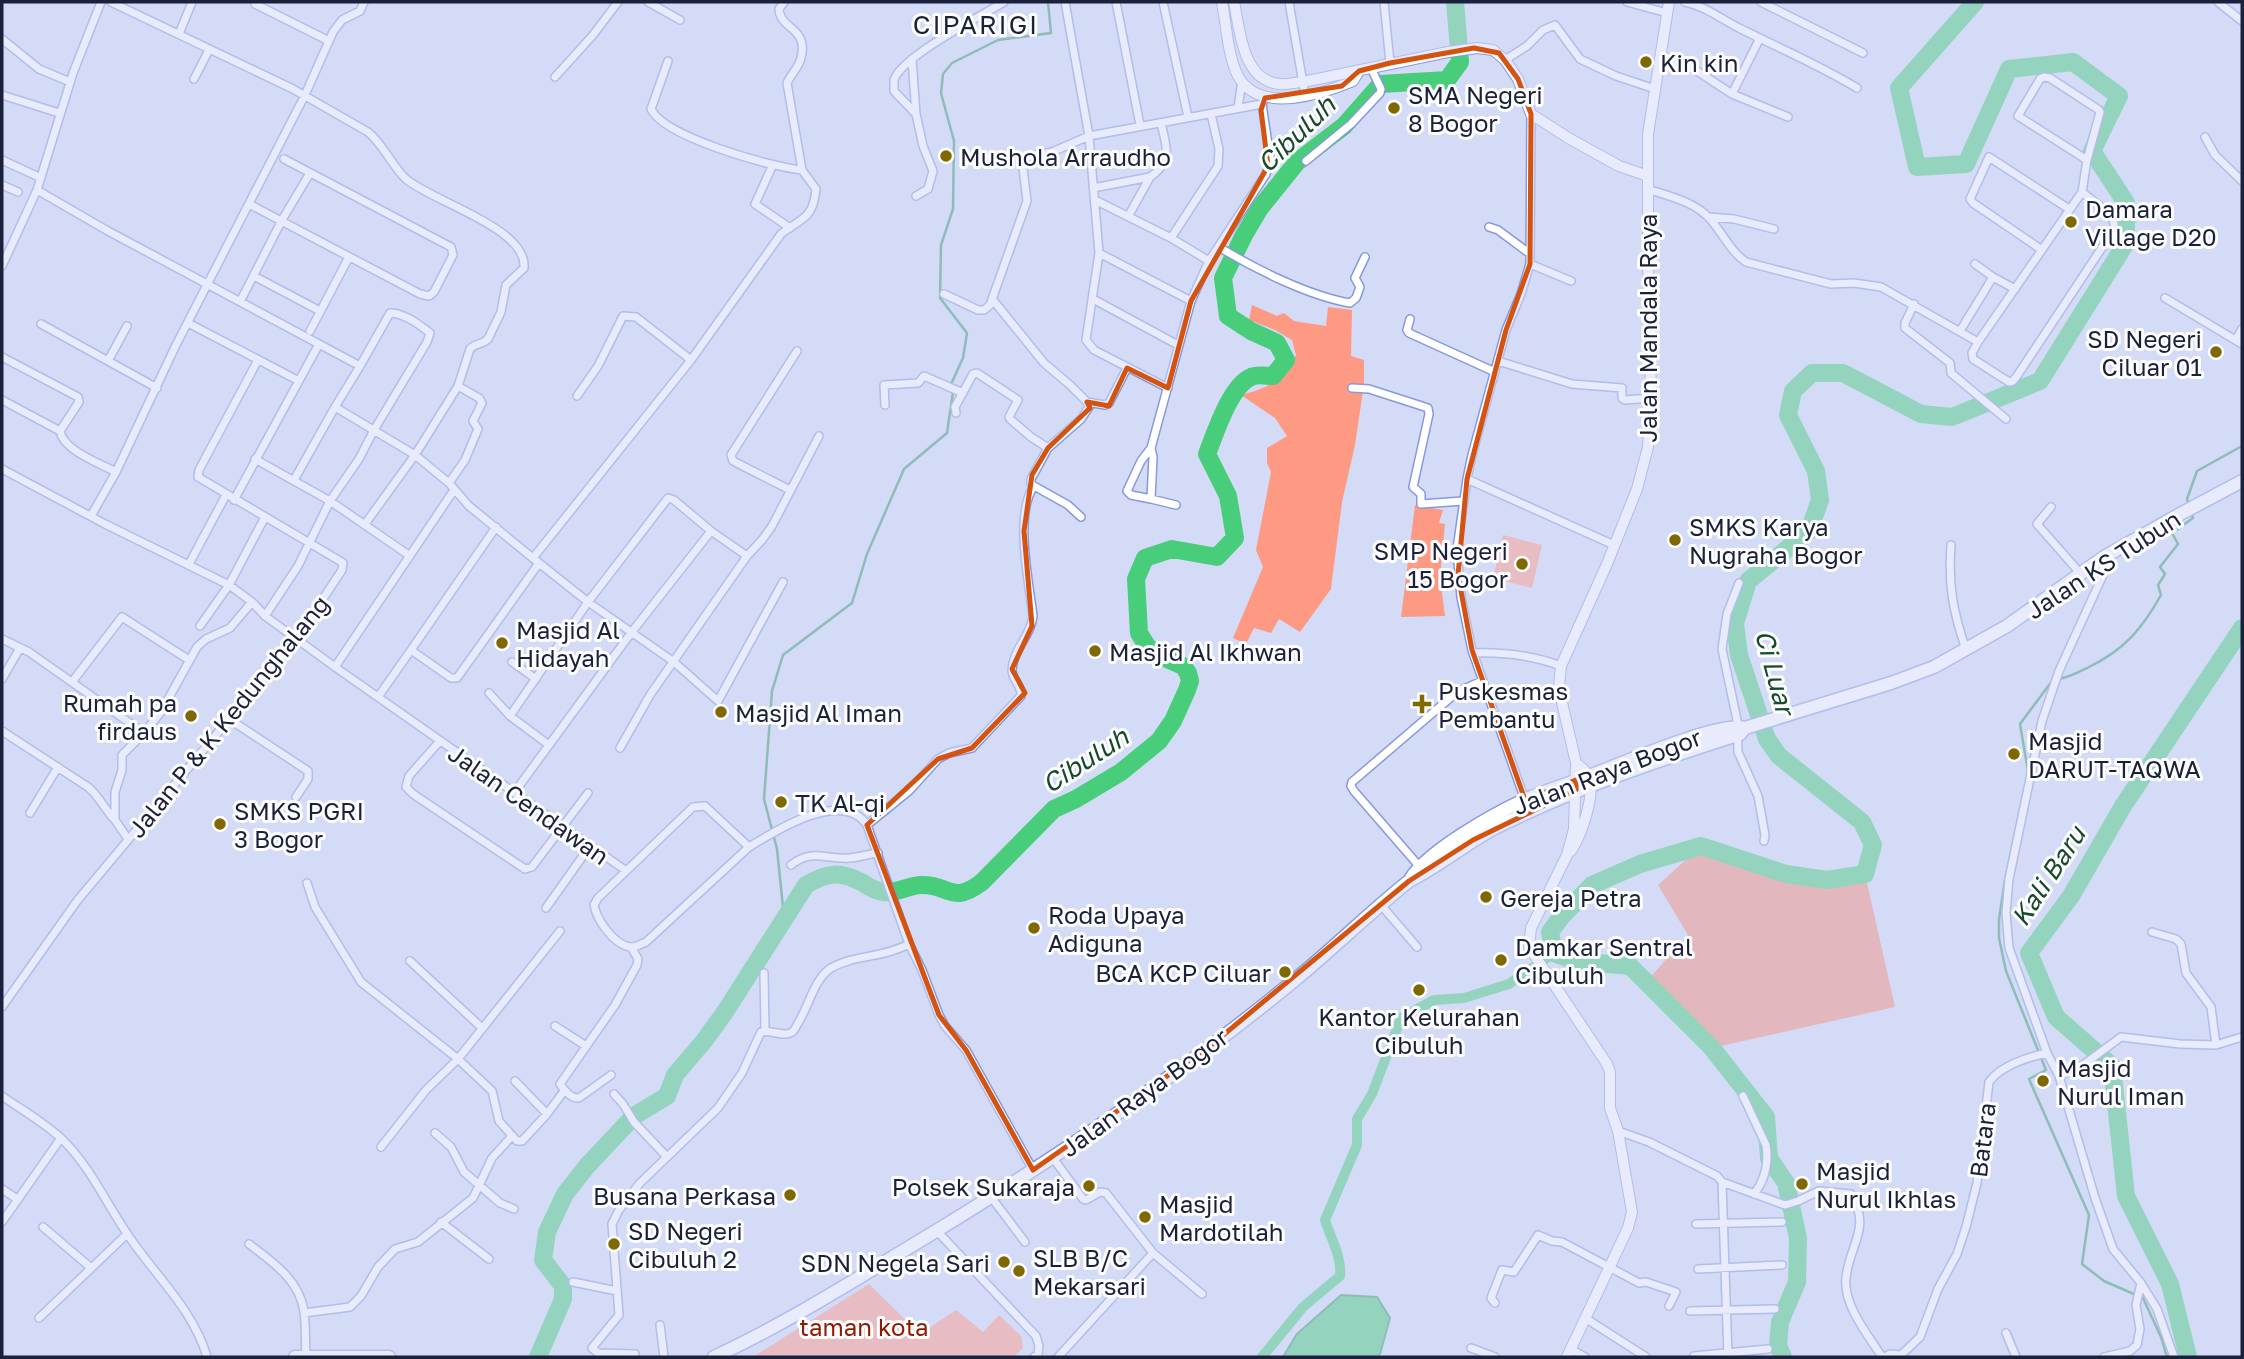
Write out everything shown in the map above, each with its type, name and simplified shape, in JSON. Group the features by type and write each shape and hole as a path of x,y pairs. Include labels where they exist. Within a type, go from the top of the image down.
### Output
{"highway":[{"name":"Jalan KS Tubun","path":"1742,729 1934,667 2007,626 2104,557 2242,481"},
{"name":"Jalan Raya Bogor","path":"714,1357 759,1335 866,1274 1053,1158 1210,1046 1296,979 1409,881 1472,840 1583,783 1704,734 1742,729"},
{"name":"Jalan Raya Bogor","path":"1409,881 1419,866 1474,827 1525,800 1583,783"},
{"path":"301,1357 389,1357"}],"street":[{"path":"2,266 37,190 59,113 102,2"},
{"path":"111,2 305,95 368,132 407,179 485,221 512,242 524,262 524,268 506,285 501,312 488,340 473,346 467,355 457,386 415,455 365,524"},
{"path":"179,34 192,2"},
{"path":"91,516 116,472 188,323 305,95 329,41 342,20 357,14 365,2"},
{"path":"555,77 618,2"},
{"path":"650,2 680,20"},
{"path":"411,650 455,679 536,560 691,360 778,238 808,216 816,193 814,183 802,170 787,83 800,62 802,40 780,17 779,9 784,2"},
{"path":"916,114 894,91 894,80 901,68 1004,2"},
{"path":"1065,2 1089,136 1099,253 1086,340 1094,351 1168,388"},
{"path":"1116,2 1140,125"},
{"path":"1163,2 1188,117"},
{"path":"1176,505 1132,495 1127,491 1151,447 1191,301 1209,261 1251,198 1270,158 1263,101 1242,81 1234,63 1222,2"},
{"path":"1234,2 1247,59 1261,76 1280,84 1303,82 1448,52 1474,48 1493,50 1505,60 1518,79 1531,114 1530,264 1506,330 1466,479 1457,549 1466,625 1482,681 1525,800"},
{"path":"1289,2 1305,95"},
{"path":"1384,2 1390,63"},
{"path":"1627,2 1667,13"},
{"name":"Jalan Mandala Raya","path":"1569,1353 1628,1228 1632,1212 1618,1131 1609,1108 1610,1072 1607,1064 1529,947 1531,928 1569,853 1583,783 1559,686 1561,666 1637,489 1648,447 1651,398 1648,134 1668,2"},
{"path":"1685,2 1700,3 1714,16 1797,55 1857,88"},
{"path":"1760,2 1863,53"},
{"path":"2218,2 2242,21"},
{"path":"255,4 329,41"},
{"path":"1505,60 1527,46 1543,30 1555,25 1580,59 1616,76 1655,89"},
{"path":"1732,94 1760,38"},
{"path":"2,39 39,69 70,82"},
{"path":"194,79 209,50"},
{"path":"1661,55 1697,71 1732,94 1788,117"},
{"path":"912,59 916,114 923,146 933,171 928,189 916,196"},
{"path":"668,61 651,109 654,114 681,134 711,146 785,168 802,170"},
{"path":"1306,161 1351,124 1380,93 1371,68"},
{"path":"944,294 978,310 984,310 993,300 1027,201 1024,160 1028,157 1052,152 1089,136 1305,95 1353,81 1359,71"},
{"path":"2082,192 2112,216 2115,228 2013,381 2009,382 1976,363 1972,353 2082,192 2087,160 2100,112 2050,79 2040,79 2018,116 2087,160"},
{"path":"1238,108 1242,81"},
{"path":"2,95 59,113"},
{"path":"1171,238 1218,166 1219,149 1211,114"},
{"path":"1531,114 1619,166 1648,176"},
{"path":"1129,215 1150,177 1166,160 1161,122"},
{"path":"2205,137 2215,155 2242,181"},
{"path":"2042,250 1973,203 1970,198 1989,157 2070,209"},
{"path":"248,204 420,294 429,296 442,278 453,252 448,245 284,159"},
{"path":"2,160 41,178"},
{"path":"771,169 755,204 790,228"},
{"path":"243,298 282,220 310,173"},
{"path":"1093,188 1150,177"},
{"path":"2,186 18,192"},
{"path":"1647,188 1681,200 1709,217 1738,257 1746,262 1831,284 1881,286 1978,342"},
{"path":"37,190 360,366"},
{"path":"1095,200 1129,215 1209,261"},
{"path":"1709,217 1734,219 1774,229"},
{"path":"1489,227 1498,230 1529,253"},
{"path":"1219,247 1282,279 1338,301 1350,303 1356,298 1360,287 1355,278 1365,257"},
{"path":"1099,253 1191,301"},
{"path":"310,331 349,257"},
{"path":"1530,264 1571,281"},
{"path":"1975,264 2015,289"},
{"path":"254,276 320,311"},
{"path":"1960,331 1993,277"},
{"path":"2165,298 2239,342 2242,329"},
{"path":"1093,299 1178,345"},
{"path":"993,300 1044,363 1087,402 1088,410 1048,448 1032,475 1031,484 1068,505 1081,517"},
{"path":"1914,304 1905,328 1950,363 1951,373 2006,419"},
{"path":"265,616 298,566 330,501 359,460 430,333 405,317 390,313 294,480"},
{"path":"577,396 598,366 623,316 636,317 691,360"},
{"path":"1410,319 1407,330 1409,332 1494,372"},
{"path":"188,323 299,381"},
{"path":"41,324 157,388"},
{"path":"108,361 127,326"},
{"path":"189,564 256,459 319,344"},
{"path":"790,490 733,461 731,455 797,351"},
{"path":"2,357 78,397 79,402 60,431 61,438 69,447 116,472"},
{"name":"Jalan P & K Kedunghalang","path":"2,1007 76,901 297,638 343,565 310,542 200,481 197,475 258,360"},
{"path":"1498,360 1573,384 1622,388 1622,398 1625,400 1651,398"},
{"path":"1087,402 1105,405 1109,403 1127,368"},
{"path":"956,413 955,407 977,373 1018,400 1010,419 1048,448"},
{"path":"885,405 884,385 918,383 924,376 963,393"},
{"path":"335,667 410,556 465,460 478,429 472,421 482,402 480,398 457,386"},
{"path":"1352,388 1369,389 1428,408 1429,414 1413,486 1422,494 1420,504 1463,501"},
{"path":"2,400 60,431"},
{"path":"335,407 415,455 469,506 588,602 674,662 718,701 783,582"},
{"path":"620,748 650,695 712,603 767,533 819,436"},
{"path":"1151,447 1152,499"},
{"path":"256,459 330,501 410,556"},
{"name":"Jalan Cendawan","path":"2,469 229,585 252,602 265,616 439,742 625,870 598,898 594,908 612,935 631,947"},
{"path":"1466,479 1614,545"},
{"path":"867,825 910,790 938,759 948,753 972,748 1021,696 1021,688 1012,669 1019,648 1032,626 1024,531 1027,499 1034,486"},
{"path":"510,716 588,602 668,498 747,556"},
{"path":"2051,507 2037,524 2080,573"},
{"path":"200,626 229,585 265,517"},
{"path":"378,697 496,527"},
{"path":"514,793 631,633 711,531"},
{"path":"1951,545 1951,590 1966,650"},
{"path":"2104,557 2103,575 2059,671 2042,721 2009,879 2006,913 2009,948 2042,1054 2059,1076 2087,1173 2113,1249 2157,1309 2174,1357"},
{"path":"1739,583 1727,614 1721,649 1742,729 1738,752 1758,796 1764,841"},
{"path":"115,820 115,792 122,770 121,757 161,712 189,660 202,642 230,628 252,602"},
{"path":"72,682 122,617 189,660"},
{"path":"2,639 29,652 144,733"},
{"path":"2,679 20,648"},
{"path":"1474,653 1514,654 1561,666"},
{"path":"512,662 536,679"},
{"path":"1419,866 1354,790 1352,782 1457,692 1482,681"},
{"path":"489,694 510,716 549,745"},
{"path":"229,719 308,771 308,779 296,797"},
{"path":"2,731 100,796 103,806 128,839"},
{"path":"439,742 407,779 406,787 525,869 532,867 588,793"},
{"path":"30,813 58,767"},
{"path":"625,870 693,807 699,805 712,811 749,847"},
{"path":"611,1075 576,1098 560,1084 615,1005 637,965 638,959 631,947 646,942 749,847 762,839 812,814 830,811 856,814 867,825 909,944 939,1015 966,1050 1033,1170"},
{"path":"546,908 590,846"},
{"path":"791,865 806,856 816,854 850,858 878,853"},
{"path":"307,883 315,907 361,982 458,1059 492,1091 496,1116 512,1136 520,1142 547,1114 564,1090"},
{"path":"1381,905 1418,947"},
{"path":"381,1147 426,1090 458,1059 560,931"},
{"path":"2152,932 2176,939 2182,944 2186,973 2211,1007 2217,1045"},
{"path":"635,1357 635,1354 598,1353 592,1348 620,1315 612,1224 625,1200 666,1156 719,1108 746,1065 761,1032 793,1032 808,1008 818,980 832,968 844,963 886,954 909,944"},
{"path":"410,961 482,1028"},
{"path":"764,973 765,1030"},
{"path":"555,1026 586,1046"},
{"path":"2059,1076 2083,1065 2121,1037 2217,1045 2242,1037"},
{"name":"Batara","path":"1883,1357 1890,1354 1900,1355 1920,1337 1938,1289 1957,1254 1976,1191 1989,1082 1994,1074 2004,1068 2042,1054"},
{"path":"515,1081 547,1114"},
{"path":"614,1094 632,1120 666,1156"},
{"path":"2,1096 61,1138 82,1161 127,1234 198,1329 207,1357"},
{"path":"1743,1096 1767,1152 1764,1176 1754,1194"},
{"path":"1618,1131 1649,1142 1717,1176 1722,1182 1785,1205 1819,1191 1853,1195 1861,1227 1846,1282 1850,1303 1883,1357"},
{"path":"435,1133 451,1147 464,1172 500,1203 514,1209"},
{"path":"304,1313 351,1307 361,1296 378,1267 395,1249 418,1242 473,1198 492,1158 512,1136"},
{"path":"2,1222 61,1138"},
{"path":"1053,1158 1083,1199 1100,1192 1106,1193 1153,1253 1202,1294"},
{"path":"1722,1182 1728,1356"},
{"path":"2,1189 17,1199"},
{"path":"991,1197 1025,1242"},
{"path":"441,1222 489,1259"},
{"path":"1696,1224 1782,1222"},
{"path":"43,1227 90,1267"},
{"path":"937,1231 1036,1336 1039,1346 1038,1354 1034,1357"},
{"path":"39,1318 127,1234"},
{"path":"1494,1303 1491,1298 1502,1270 1514,1272 1538,1235 1562,1242 1639,1283 1646,1282 1676,1292 1669,1306"},
{"path":"249,1244 291,1279 298,1291 304,1313 301,1357"},
{"path":"1058,1357 1153,1253"},
{"path":"1698,1269 1782,1265"},
{"path":"573,1282 617,1291"},
{"path":"2104,1357 2130,1351 2137,1345 2140,1329 2136,1305 2140,1287"},
{"path":"1690,1311 1775,1310"},
{"path":"1585,1318 1646,1357"},
{"path":"660,1325 664,1357"},
{"path":"2006,1333 2016,1357"},
{"path":"1471,1348 1495,1357"},
{"path":"1694,1356 1728,1356 1769,1349"},
{"path":"1569,1353 1585,1357"}],"highlighted area":[{"path":"1474,48 1499,53 1518,79 1531,114 1530,264 1506,330 1467,479 1458,575 1472,650 1525,800 1576,780 1576,790 1473,840 1409,881 1210,1046 1033,1170 966,1050 939,1015 867,825 938,759 972,748 1025,693 1012,669 1032,626 1024,531 1032,475 1048,448 1090,408 1087,402 1109,406 1127,368 1168,388 1191,301 1268,166 1261,110 1265,98 1342,86 1359,71 1390,63"}],"green space":[{"path":"1252,305 1277,316 1284,313 1294,321 1326,326 1328,307 1352,310 1351,356 1364,360 1364,384 1355,445 1342,502 1331,589 1300,632 1279,619 1271,633 1254,628 1246,644 1233,638 1263,567 1256,550 1271,472 1267,463 1267,448 1287,436 1275,418 1241,395 1274,382 1285,372 1296,355 1292,340 1249,320"},
{"path":"1415,505 1443,510 1439,523 1445,524 1440,577 1445,616 1401,617"},
{"path":"1503,535 1542,545 1532,588 1493,578"},
{"name":"taman kota","path":"869,1284 920,1334 956,1310 983,1332 999,1315 1021,1336 1023,1348 1014,1357 753,1357"}],"shaded area":[{"path":"1701,846 1764,869 1865,874 1895,1007 1712,1048 1645,983 1688,935 1658,885"},
{"path":"1341,1295 1377,1297 1390,1318 1380,1354 1377,1357 1283,1357 1297,1334"}],"waterway":[{"path":"952,382 963,358 967,333 940,298 941,245 953,209 954,141 941,93 943,74 952,63 998,40 1051,33 1048,2"},
{"name":"Cibuluh","path":"538,1357 563,1299 563,1286 543,1260 547,1232 565,1194 634,1116 667,1096 675,1075 725,1012 806,885 828,875 841,875 883,892 920,885 930,885 956,893 972,889 1054,809 1121,772 1159,741 1173,721 1190,681 1188,673 1183,666 1156,654 1139,633 1136,579 1145,558 1172,549 1217,557 1235,538 1228,496 1207,454 1224,411 1236,390 1253,376 1273,376 1286,360 1277,343 1228,316 1223,278 1260,208 1297,162 1344,126 1381,84 1447,80 1460,62 1455,2"},
{"name":"Ci Luar","path":"1783,1357 1778,1346 1780,1322 1797,1282 1798,1238 1786,1183 1769,1158 1766,1117 1712,1048 1630,966 1576,961 1554,953 1550,932 1592,885 1640,864 1701,846 1786,874 1827,880 1865,874 1873,845 1862,822 1779,756 1767,739 1739,655 1735,623 1748,581 1809,531 1820,500 1816,471 1788,415 1793,391 1812,373 1843,373 1921,414 1952,417 2040,381 2126,243 2126,203 2092,151 2119,96 2073,62 2009,69 1966,164 1917,167 1899,88 1975,2"},
{"path":"784,917 777,849 764,799 772,691 783,655 852,603 867,554 904,469 947,433 953,392"},
{"path":"2189,506 2187,499 2197,471 2242,446"},
{"path":"2059,679 2074,674 2112,653 2122,646 2147,618 2161,595 2158,585 2165,574 2160,567 2178,544 2172,533 2193,518 2191,512"},
{"name":"Kali Baru","path":"2188,1357 2170,1284 2126,1196 2112,1066 2056,1017 2029,953 2071,896 2123,806 2242,628"},
{"path":"2028,771 2020,724 2052,681"},
{"path":"2022,801 2005,880 1999,938 2006,971 2046,1070 2029,1079 2089,1215 2082,1264 2104,1281 2143,1298 2167,1357"},
{"path":"1262,1357 1303,1307 1340,1276 1338,1255 1325,1220 1357,1145 1357,1119 1372,1094 1401,1018 1434,1000 1464,998 1509,984 1554,953"}],"place":[{"name":"Kin kin","path":"1646,62"},
{"name":"SMA Negeri 8 Bogor","path":"1394,108"},
{"name":"Mushola Arraudho","path":"946,156"},
{"name":"Damara Village D20","path":"2071,222"},
{"name":"SD Negeri Ciluar 01","path":"2216,352"},
{"name":"SMKS Karya Nugraha Bogor","path":"1675,540"},
{"name":"SMP Negeri 15 Bogor","path":"1522,564"},
{"name":"Masjid Al Hidayah","path":"502,643"},
{"name":"Masjid Al Ikhwan","path":"1095,651"},
{"name":"Puskesmas Pembantu","path":"1422,704"},
{"name":"Masjid Al Iman","path":"721,712"},
{"name":"Rumah pa firdaus","path":"191,716"},
{"name":"Masjid DARUT-TAQWA","path":"2014,754"},
{"name":"TK Al-qi","path":"781,802"},
{"name":"SMKS PGRI 3 Bogor","path":"220,824"},
{"name":"Gereja Petra","path":"1486,897"},
{"name":"Roda Upaya Adiguna","path":"1034,928"},
{"name":"Damkar Sentral Cibuluh","path":"1501,960"},
{"name":"BCA KCP Ciluar","path":"1285,972"},
{"name":"Kantor Kelurahan Cibuluh","path":"1419,990"},
{"name":"Masjid Nurul Iman","path":"2043,1081"},
{"name":"Masjid Nurul Ikhlas","path":"1802,1184"},
{"name":"Polsek Sukaraja","path":"1089,1186"},
{"name":"Busana Perkasa","path":"790,1195"},
{"name":"Masjid Mardotilah","path":"1145,1217"},
{"name":"SD Negeri Cibuluh 2","path":"614,1244"},
{"name":"SDN Negela Sari","path":"1004,1262"},
{"name":"SLB B/C Mekarsari","path":"1019,1271"}],"district":[{"name":"CIPARIGI","path":"976,24"}]}
